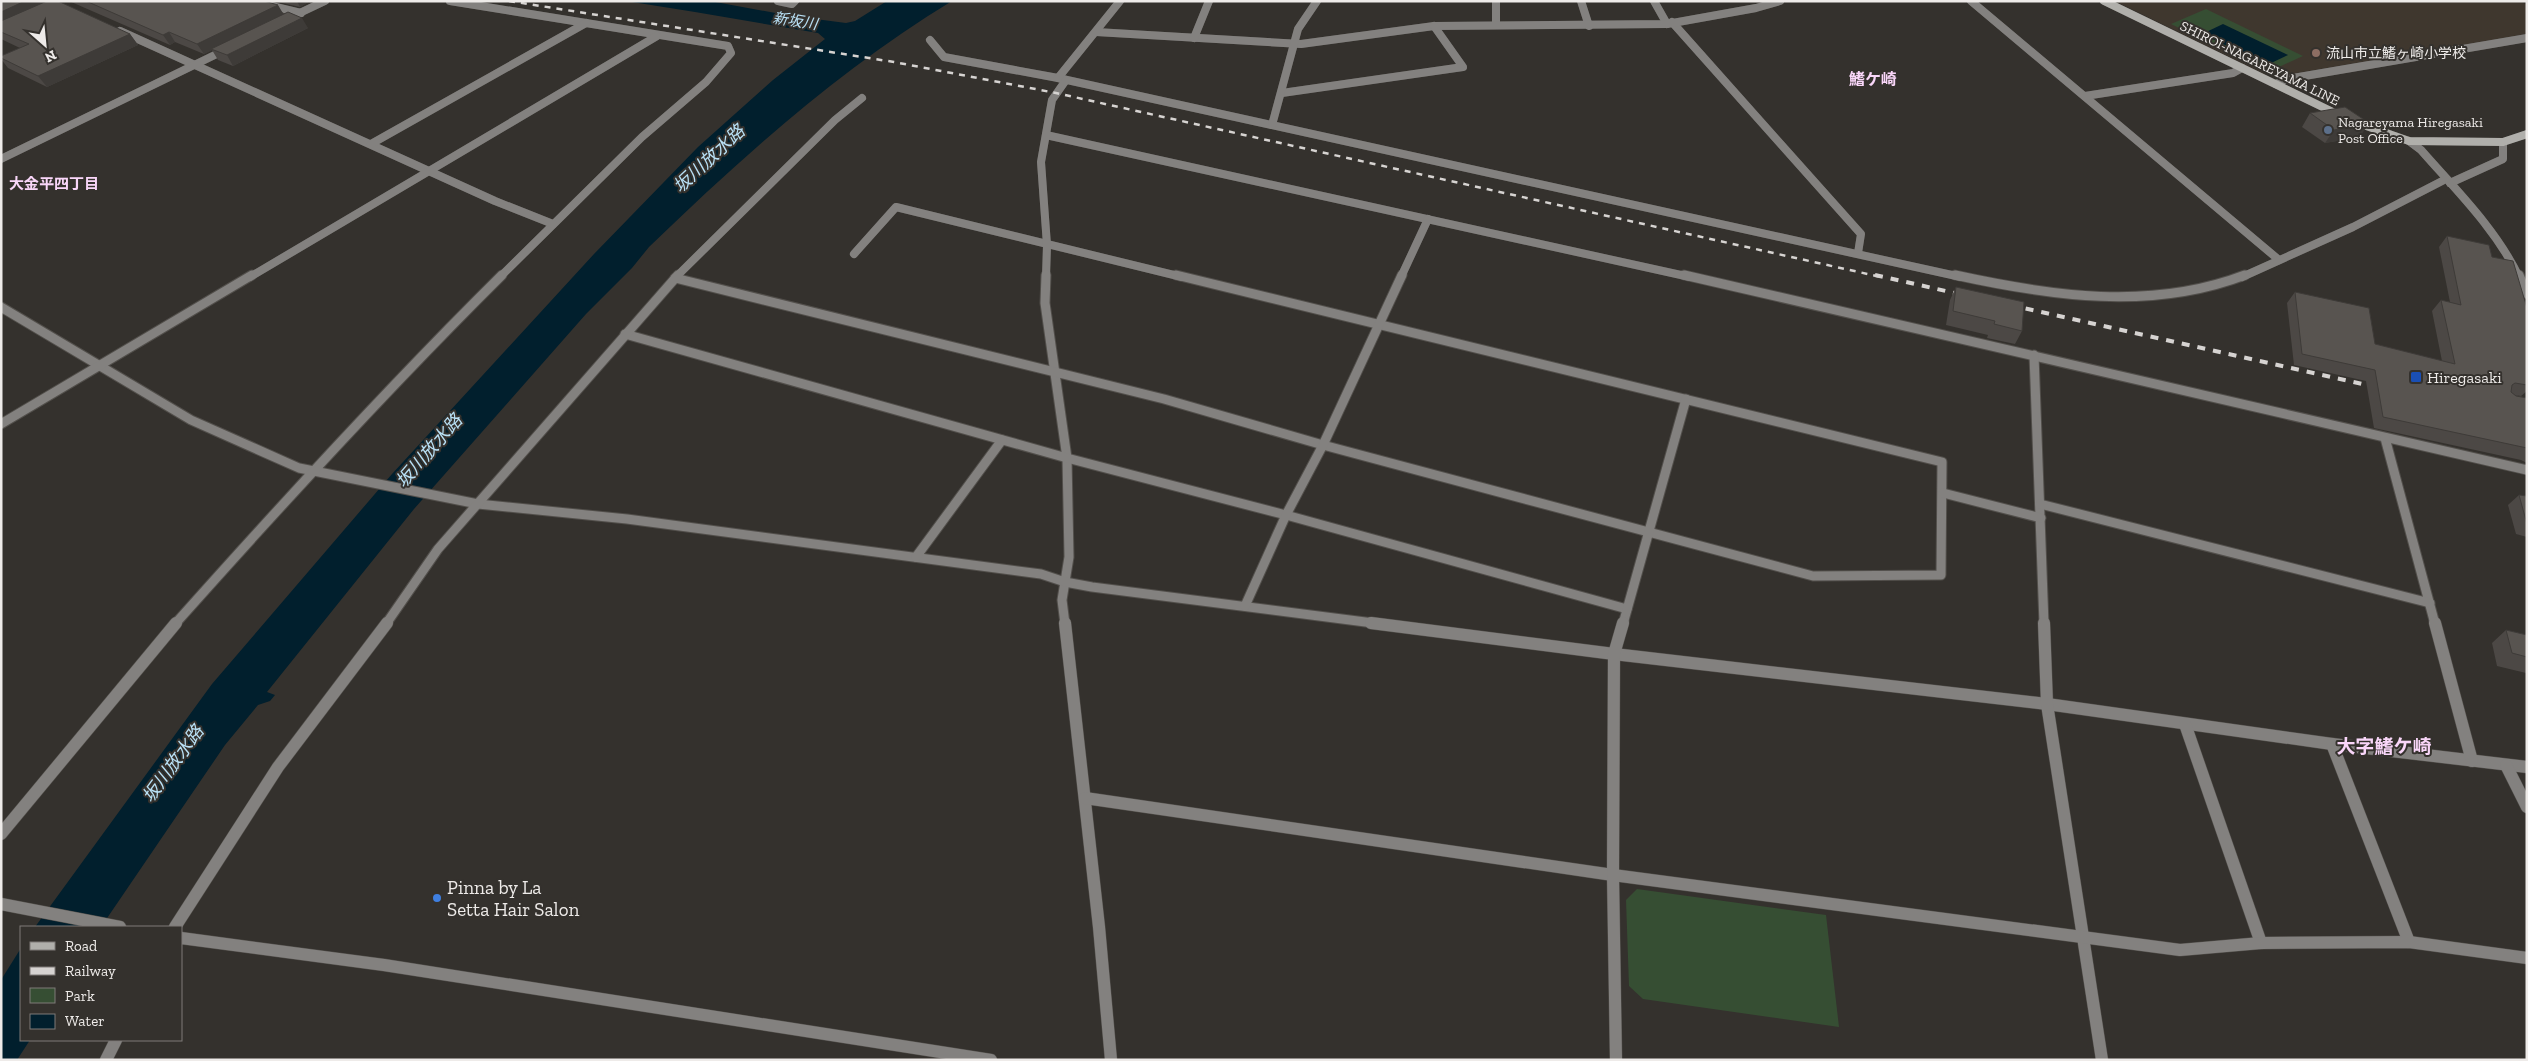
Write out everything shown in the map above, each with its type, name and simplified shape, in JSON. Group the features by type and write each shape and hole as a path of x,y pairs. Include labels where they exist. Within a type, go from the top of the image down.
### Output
{"main road":[{"name":"SHIROI-NAGAREYAMA LINE","path":"2104,1 2336,114 2409,141 2503,142 2527,134"}],"street":[{"path":"251,1 301,13"},
{"path":"281,23 325,1"},
{"path":"1,834 148,654 313,469 425,351 642,138 706,82 731,53 728,46 450,1"},
{"path":"778,1 792,4 795,1"},
{"path":"1111,1060 1062,600 1069,557 1067,458 1045,303 1047,245 1041,162 1052,100 1062,79 1120,1"},
{"path":"1194,38 1209,1"},
{"path":"1272,125 1298,29 1317,1"},
{"path":"1496,1 1496,25"},
{"path":"1581,1 1589,26"},
{"path":"1654,1 1669,23 1861,234 1858,253"},
{"path":"1096,32 1293,43 1434,26 1589,26 1669,23 1756,8 1780,1"},
{"path":"1971,1 2279,260"},
{"path":"370,144 586,23"},
{"path":"1282,93 1463,67 1434,26"},
{"path":"111,27 495,201 553,224"},
{"path":"1,424 657,36"},
{"path":"2276,84 2287,79 2527,38"},
{"path":"930,40 944,57 1062,79 2022,290 2104,297 2190,292 2258,272 2279,260 2380,215 2448,181 2503,159 2503,142"},
{"path":"1,159 229,48"},
{"path":"2085,96 2233,73 2242,68"},
{"path":"176,926 278,767 372,644 438,549 573,398 625,334 675,278 835,120 857,100 862,98"},
{"path":"1046,135 2034,355 2527,470"},
{"path":"2409,141 2421,150 2448,181 2492,235 2518,273 2527,282"},
{"path":"675,278 1056,374 1164,399 1323,445 1813,576 1941,575 1942,462 896,207 854,254"},
{"path":"1245,606 1286,515 1323,445 1428,219"},
{"path":"2518,273 2527,294"},
{"path":"1,308 191,420 299,468 313,469 478,504 628,519 1041,574 1065,582 1245,606 1614,654 2047,704 2332,744 2527,767"},
{"path":"625,334 1067,458 1286,515 1627,609"},
{"path":"2034,355 2047,704 2102,1060"},
{"path":"1616,1060 1613,875 1614,654 1686,400"},
{"path":"2385,438 2472,761"},
{"path":"916,558 1002,440"},
{"path":"1943,493 2041,518"},
{"path":"2040,504 2430,603"},
{"path":"2185,724 2261,943"},
{"path":"2332,744 2409,942"},
{"path":"2506,765 2527,807"},
{"path":"1084,798 1613,875 2180,950 2261,943 2409,942 2527,958"},
{"path":"1,904 115,926"},
{"path":"182,938 325,955 798,1032 991,1060"},
{"path":"106,1060 116,1041"}],"shaded area":[{"name":"流山市立鰭ヶ崎小学校","path":"2115,1 2520,1 2527,5 2527,34 2278,76 2263,73"}],"green space":[{"path":"2206,9 2303,56 2268,72 2171,24"},
{"path":"1637,889 1826,915 1839,1027 1643,999 1629,986 1626,900"}],"water":[{"path":"626,1 710,1 792,16 846,23 855,21 887,1 952,1 871,55 794,115 720,180 649,247 632,268 586,314 414,509 267,692 275,695 270,701 258,705 225,745 102,926 36,926 212,684 392,474 594,254 698,147 773,80 825,39 818,33"},
{"path":"2223,24 2288,55 2267,65 2202,34"},
{"path":"20,950 20,1041 29,1041 17,1060 1,1060 1,980"}],"building":[{"path":"1,1 25,1 1,12"},
{"path":"47,1 58,1 130,34 38,76 1,58 1,56 29,44 1,32 1,21"},
{"path":"86,1 264,1 278,5 197,44 169,32 163,35"},
{"path":"288,12 302,18 227,55 211,49"},
{"path":"2345,107 2369,123 2334,130 2310,113"},
{"path":"2447,236 2489,245 2492,257 2513,261 2527,308 2527,385 2515,383 2512,385 2511,392 2516,396 2527,398 2527,448 2383,417 2375,370 2302,354 2295,292 2369,308 2375,344 2455,364 2441,300 2461,305"},
{"path":"1956,287 2024,302 2022,331 1994,324 1995,321 1953,311"},
{"path":"2519,495 2527,496 2527,524"},
{"path":"2506,630 2527,635 2527,657 2512,653"}],"railway":[{"path":"509,1 894,62 1056,93 1881,277"},
{"path":"1875,275 1968,296"},
{"path":"2010,305 2380,388"}],"place":[{"name":"流山市立鰭ヶ崎小学校","path":"2316,53"},
{"name":"Nagareyama Hiregasaki Post Office","path":"2328,130"},
{"name":"Hiregasaki","path":"2416,377"},
{"name":"Pinna by La Setta Hair Salon","path":"437,898"}],"district":[{"name":"鰭ケ崎","path":"1873,79"},
{"name":"大金平四丁目","path":"54,184"},
{"name":"大字鰭ケ崎","path":"2384,746"}],"water label":[{"name":"新坂川","path":"795,21"},
{"name":"坂川放水路","path":"709,159"},
{"name":"坂川放水路","path":"429,451"},
{"name":"坂川放水路","path":"173,764"}]}
